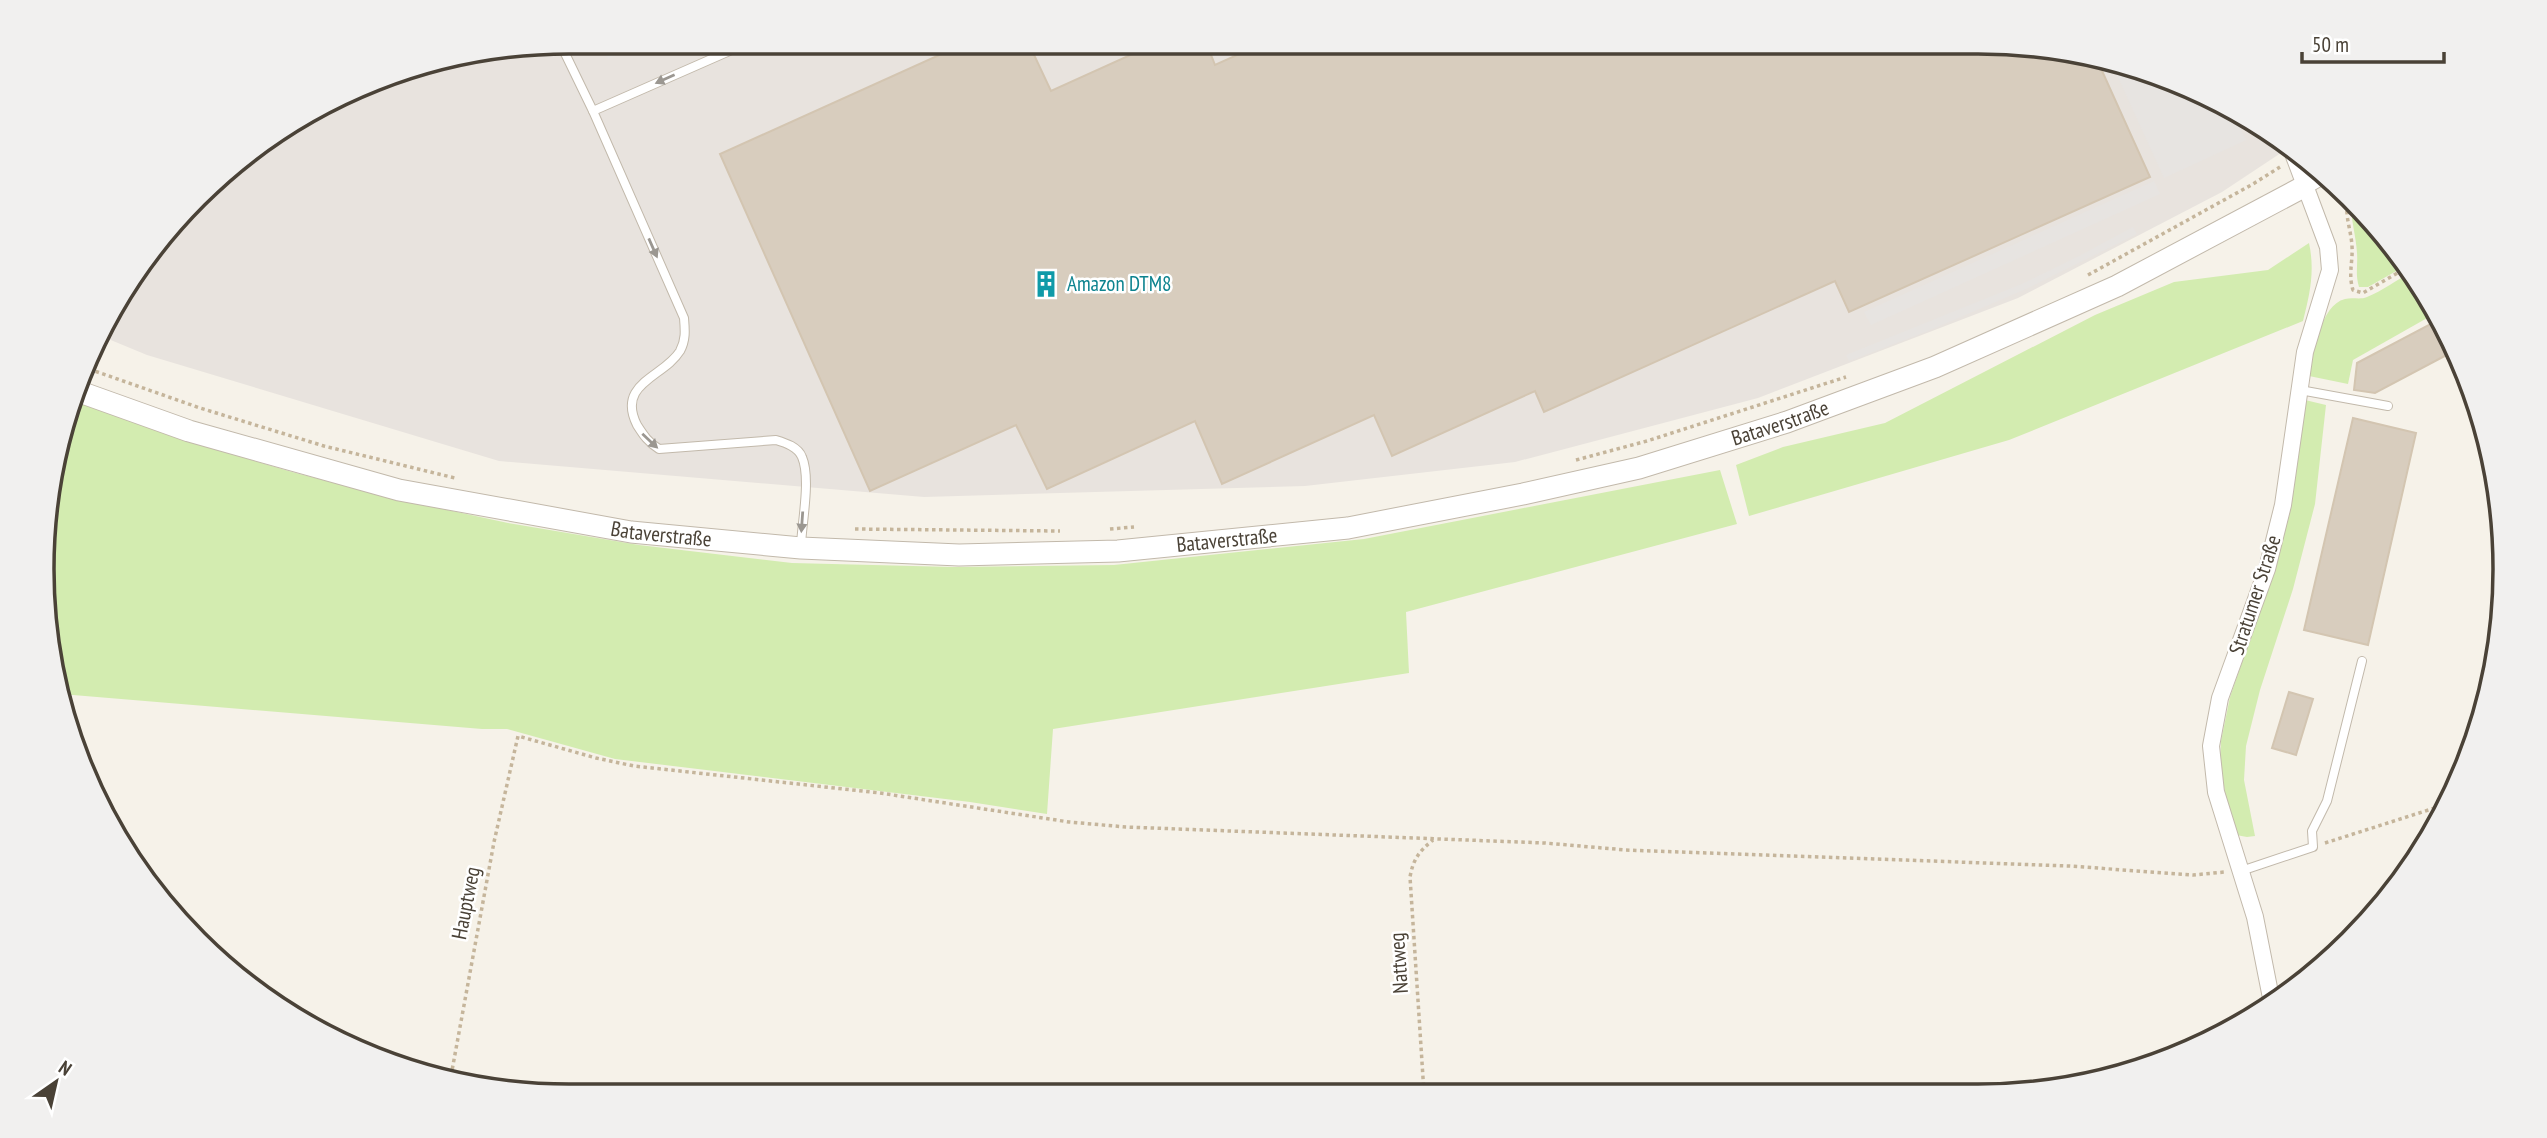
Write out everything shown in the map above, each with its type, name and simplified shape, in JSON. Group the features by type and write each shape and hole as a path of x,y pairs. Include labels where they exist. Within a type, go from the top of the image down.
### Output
{"street":[{"name":"Stratumer Straße","path":"2270,993 2255,917 2216,792 2211,746 2220,698 2267,569 2283,505 2305,352 2330,270 2328,247 2318,214 2298,167"},
{"name":"Bataverstraße","path":"86,393 189,431 399,490 631,532 800,548 959,555 1118,551 1348,528 1639,468 1787,422 1935,367 2118,286 2315,180"}],"lane":[{"path":"565,54 684,318 686,334 680,351 669,364 648,378 636,393 632,402 634,417 646,441 659,449 776,440 791,445 802,456 805,475 800,548"},
{"path":"593,111 723,54"},
{"path":"2300,390 2388,406"},
{"path":"2241,871 2313,847 2312,831 2327,801 2362,661"}],"path":[{"path":"2088,275 2253,184 2287,158"},
{"path":"2347,210 2352,247 2349,277 2353,290 2363,293 2398,273"},
{"path":"94,371 312,443 462,480"},
{"path":"1570,461 1647,441 1857,373"},
{"path":"1105,530 1146,526"},
{"path":"843,528 1064,531"},
{"name":"Hauptweg","path":"452,1070 494,842 518,736 634,766 880,793 1069,822 1126,827 1433,840"},
{"path":"2313,847 2434,808"},
{"path":"1433,840 1545,843 1626,850 2069,866 2193,875 2241,871"},
{"name":"Nattweg","path":"1423,1084 1410,877 1412,862 1433,840"}],"shaded area":[{"path":"606,54 619,54 608,59"},
{"path":"535,55 2012,55 2078,64 2175,93 2235,123 2281,153 2222,192 2018,298 1758,398 1515,462 1305,486 924,497 499,461 147,355 108,339 141,283 182,230 205,205 256,161 312,123 372,93 469,64"},
{"path":"2116,74 2175,93 2206,107 2239,126 2246,140 2164,178"},
{"path":"2154,181 2160,194 1871,325 1864,312"},
{"path":"2133,227 2137,234 2026,289 1849,361 1846,355 2024,283"}],"green space":[{"path":"2351,215 2397,271 2368,287 2359,287"},
{"path":"2309,243 2311,282 2303,321 2009,440 1749,516 1736,465 1783,447 1885,423 2095,315 2174,282 2268,270"},
{"path":"2402,278 2427,318 2353,360 2348,384 2309,376 2319,332 2329,311 2336,303 2345,299 2367,297"},
{"path":"2305,400 2326,405 2315,504 2293,589 2260,690 2246,746 2244,780 2255,836 2247,837 2236,835 2228,811 2220,762 2221,741 2230,697 2266,593 2294,485"},
{"path":"82,403 185,440 292,472 397,499 508,523 639,545 792,563 953,567 1114,565 1364,539 1720,470 1737,524 1406,612 1409,673 1053,729 1047,814 970,802 615,759 507,729 70,695 55,603 55,535 64,469"}],"building":[{"path":"941,54 1034,54 1051,91 1133,54 1211,54 1215,65 1239,54 1978,54 2045,59 2101,70 2150,177 1849,312 1835,281 1544,412 1535,391 1392,456 1374,415 1222,484 1195,421 1047,489 1016,425 870,491 720,154"},
{"path":"2431,324 2446,355 2375,393 2354,390 2357,363"},
{"path":"2353,418 2416,433 2368,645 2304,630"},
{"path":"2289,692 2313,699 2296,755 2272,748"}],"place":[{"name":"Amazon DTM8","path":"1046,284"}]}
